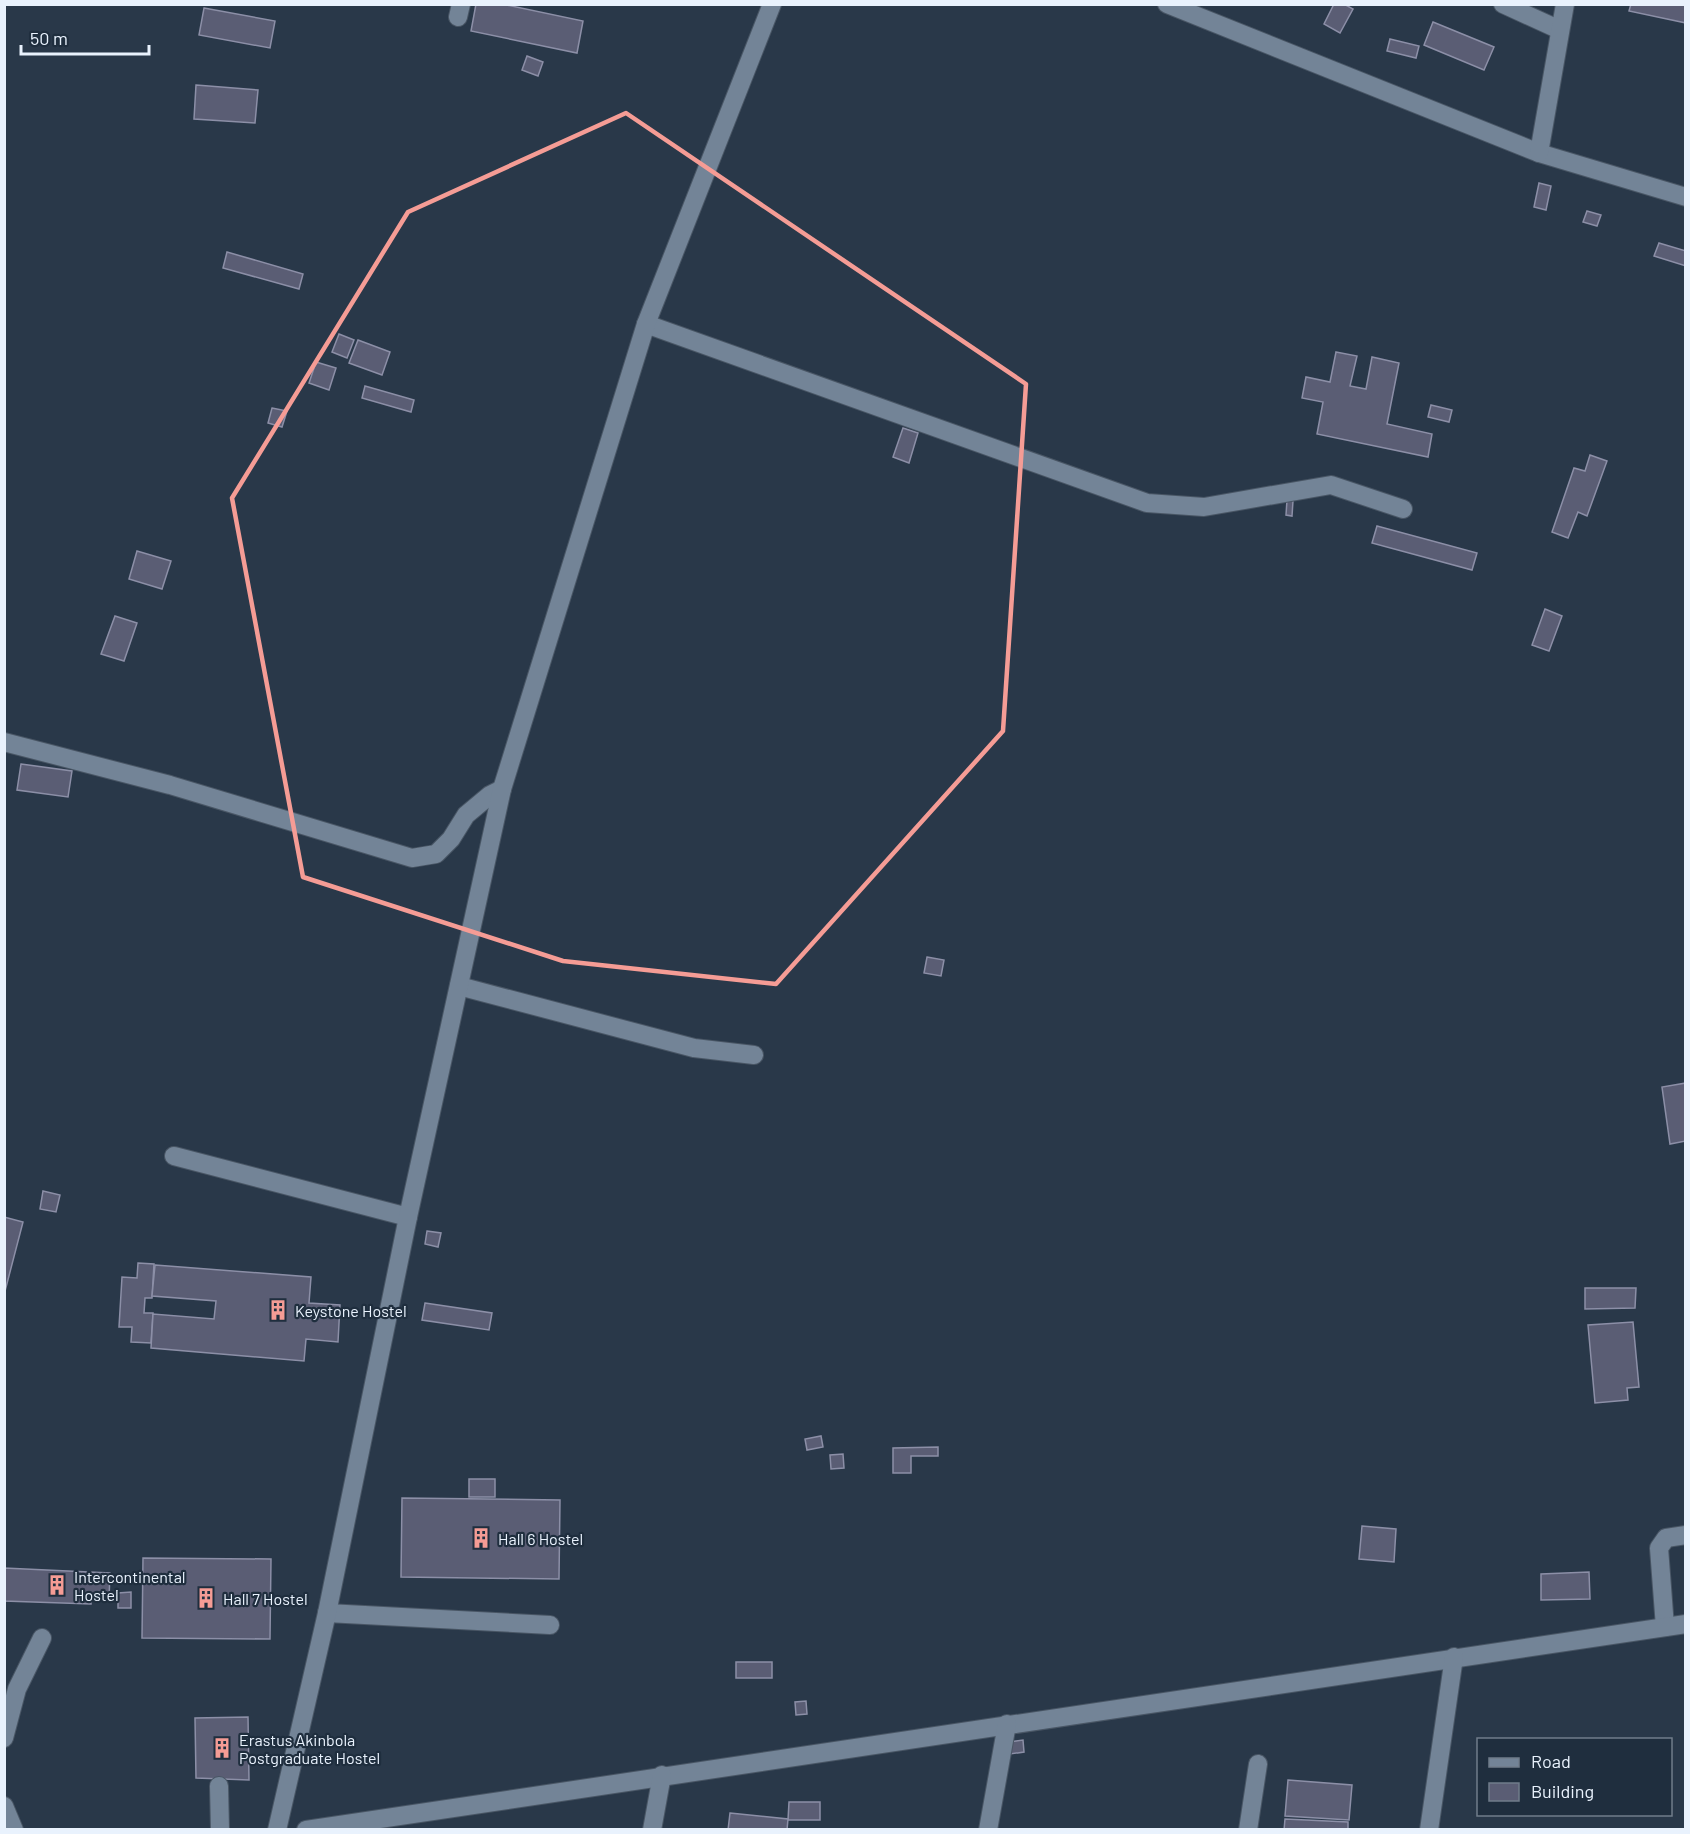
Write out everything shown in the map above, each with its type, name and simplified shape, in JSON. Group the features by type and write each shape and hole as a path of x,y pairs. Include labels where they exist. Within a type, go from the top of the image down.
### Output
{"street":[{"path":"277,1830 327,1612 408,1217 502,789 646,324 772,4"},
{"path":"1167,4 1539,153 1686,197"},
{"path":"1503,4 1560,30"},
{"path":"1539,153 1565,4"},
{"path":"646,324 1147,503 1204,507 1331,485 1403,509"},
{"path":"4,742 170,785 412,858 436,854 451,839 466,815 490,795 502,789"},
{"path":"459,986 694,1048 754,1055"},
{"path":"174,1156 408,1217"},
{"path":"1665,1627 1659,1548 1666,1538 1686,1535"},
{"path":"327,1612 550,1625"},
{"path":"306,1830 662,1775 1686,1624"},
{"path":"4,1738 17,1689 42,1638"},
{"path":"1429,1830 1454,1657"},
{"path":"988,1830 1007,1724"},
{"path":"1248,1830 1258,1764"},
{"path":"652,1830 662,1775"},
{"path":"219,1786 220,1830"},
{"path":"4,1806 14,1830"}],"highlighted area":[{"path":"626,113 1026,384 1003,731 776,984 563,961 303,877 232,498 408,212"}],"building":[{"path":"476,4 502,4 583,21 577,53 471,31"},
{"path":"1334,4 1344,4 1353,9 1340,33 1324,24"},
{"path":"1631,4 1686,4 1686,23 1629,11"},
{"path":"204,8 275,21 270,48 199,35"},
{"path":"1433,22 1494,47 1484,70 1424,45"},
{"path":"1390,39 1419,46 1416,58 1387,51"},
{"path":"527,56 543,62 538,76 522,70"},
{"path":"196,85 258,90 255,123 194,119"},
{"path":"1539,183 1551,186 1546,210 1534,207"},
{"path":"1587,211 1601,215 1597,226 1583,222"},
{"path":"1659,243 1686,251 1686,266 1654,256"},
{"path":"227,252 303,274 299,289 223,268"},
{"path":"339,334 354,340 347,358 332,352"},
{"path":"358,340 390,352 382,375 349,363"},
{"path":"1336,352 1357,356 1350,386 1366,389 1372,357 1399,363 1387,424 1432,434 1428,457 1317,434 1323,402 1302,398 1306,377 1330,382"},
{"path":"316,362 336,368 329,390 309,383"},
{"path":"365,386 414,400 411,412 362,398"},
{"path":"1431,405 1452,410 1449,422 1428,417"},
{"path":"272,408 287,411 282,427 268,423"},
{"path":"903,428 918,433 909,463 893,457"},
{"path":"1590,455 1607,461 1587,516 1578,512 1568,538 1552,532 1574,468 1585,471"},
{"path":"1287,500 1293,501 1292,516 1286,515"},
{"path":"1377,526 1477,553 1472,570 1372,543"},
{"path":"137,551 171,561 162,589 129,579"},
{"path":"1545,609 1562,616 1549,651 1532,645"},
{"path":"115,616 137,623 124,661 101,654"},
{"path":"21,764 72,771 68,797 17,790"},
{"path":"927,957 944,960 941,976 924,973"},
{"path":"1686,1083 1686,1141 1670,1144 1662,1087"},
{"path":"43,1191 60,1195 56,1212 40,1209"},
{"path":"4,1217 23,1222 4,1295"},
{"path":"427,1231 441,1233 438,1247 425,1244"},
{"path":"138,1263 154,1264 152,1298 145,1298 144,1313 153,1313 151,1343 131,1342 132,1327 119,1327 122,1277 137,1278"},
{"name":"Keystone Hostel","path":"155,1265 311,1277 309,1303 340,1305 338,1342 306,1339 304,1361 151,1348 153,1314 214,1319 216,1301 152,1296"},
{"path":"1585,1288 1636,1288 1635,1308 1585,1309"},
{"path":"425,1303 492,1313 489,1330 422,1320"},
{"path":"1633,1322 1639,1387 1627,1388 1628,1400 1595,1403 1588,1325"},
{"path":"821,1436 823,1447 807,1450 805,1439"},
{"path":"938,1447 938,1456 911,1456 911,1473 893,1473 893,1448"},
{"path":"843,1454 844,1468 831,1469 830,1455"},
{"path":"469,1479 495,1479 495,1497 469,1497"},
{"name":"Hall 6 Hostel","path":"402,1498 560,1500 559,1579 401,1577"},
{"path":"1362,1526 1396,1529 1394,1562 1359,1559"},
{"name":"Hall 7 Hostel","path":"143,1558 271,1559 270,1639 142,1638"},
{"name":"Intercontinental Hostel","path":"4,1568 110,1573 109,1599 91,1598 91,1604 4,1601"},
{"path":"1589,1572 1590,1599 1541,1600 1541,1574"},
{"path":"131,1592 131,1608 118,1608 118,1593"},
{"path":"736,1662 772,1662 772,1678 736,1678"},
{"path":"806,1701 807,1714 796,1715 795,1702"},
{"name":"Erastus Akinbola Postgraduate Hostel","path":"248,1717 249,1780 196,1778 195,1718"},
{"path":"1023,1740 1024,1752 1010,1754 1009,1742"},
{"path":"1288,1780 1352,1785 1349,1820 1285,1816"},
{"path":"789,1802 820,1802 820,1820 788,1820"},
{"path":"730,1813 788,1819 787,1830 728,1830"},
{"path":"1285,1819 1348,1822 1348,1830 1284,1830"}],"place":[{"name":"Keystone Hostel","path":"278,1310"},
{"name":"Hall 6 Hostel","path":"481,1538"},
{"name":"Intercontinental Hostel","path":"57,1585"},
{"name":"Hall 7 Hostel","path":"206,1598"},
{"name":"Erastus Akinbola Postgraduate Hostel","path":"222,1748"}]}
